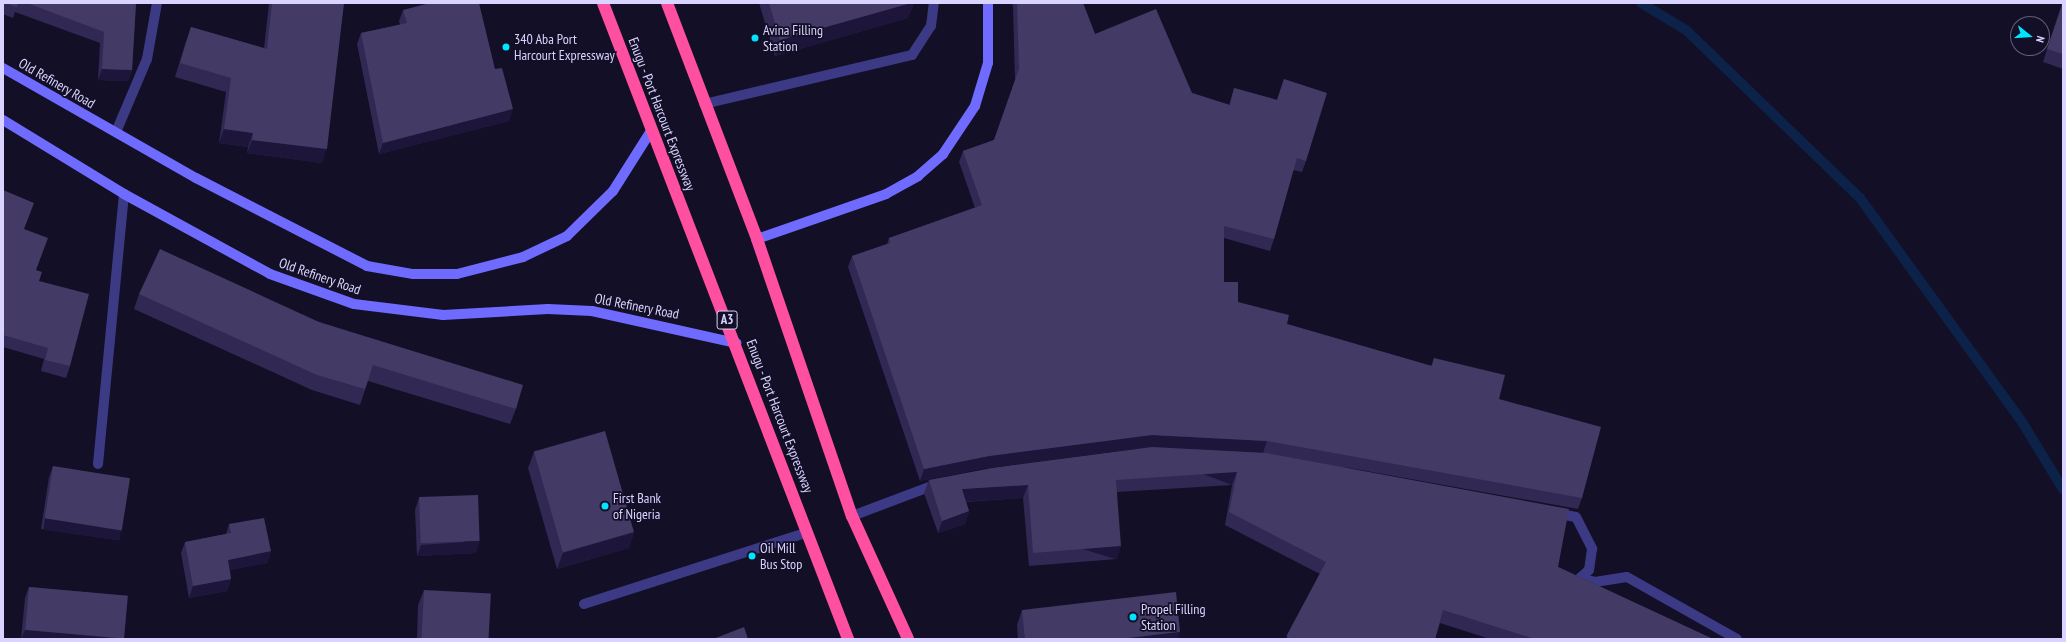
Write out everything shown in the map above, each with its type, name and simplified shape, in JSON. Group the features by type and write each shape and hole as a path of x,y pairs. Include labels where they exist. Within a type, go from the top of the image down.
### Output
{"highway":[{"name":"Enugu - Port Harcourt Expressway","path":"602,3 651,131 736,343 848,639"},
{"path":"668,3 704,104 757,239 852,516 908,639"}],"main road":[{"path":"757,239 886,194 918,176 943,154 975,106 988,63 988,3"},
{"name":"Old Refinery Road","path":"3,68 196,178 367,266 412,274 457,274 523,257 567,236 613,191 651,131"},
{"name":"Old Refinery Road","path":"3,120 124,194 270,274 354,304 444,315 548,309 592,311 736,343"}],"lane":[{"path":"116,132 147,59 158,3"},
{"path":"704,104 912,55 931,26 934,3"},
{"path":"98,464 124,194"},
{"path":"852,516 922,487 950,481"},
{"path":"1546,511 1576,517 1588,538 1593,560 1580,578 1595,582 1627,577 1737,639"},
{"path":"584,604 808,532"}],"building":[{"path":"6,3 18,3 17,7"},
{"path":"27,3 136,3 132,70 102,69 104,32"},
{"path":"272,3 344,3 327,149 252,140 253,133 224,129 231,78 180,63 191,27 267,49"},
{"path":"430,3 479,3 495,69 502,68 513,109 383,143 361,33 407,23 403,10"},
{"path":"769,3 911,3 780,40"},
{"path":"1017,3 1083,3 1095,34 1156,9 1192,93 1230,105 1234,88 1277,100 1284,79 1327,93 1306,161 1297,158 1274,239 1224,226 1224,282 1238,282 1238,302 1289,315 1287,324 1432,366 1434,358 1505,375 1499,399 1601,427 1582,498 1267,441 1152,435 989,456 924,469 852,256 890,243 889,238 982,205 963,151 994,140 1019,69"},
{"path":"2063,3 2063,54 2050,50 2050,40"},
{"path":"3,190 34,203 24,229 48,238 36,270 42,272 39,281 89,294 70,366 45,360 48,348 3,335"},
{"path":"160,249 319,322 523,385 516,409 373,365 365,389 317,375 139,294"},
{"path":"605,431 634,532 563,552 534,451"},
{"path":"1152,447 1266,453 1569,509 1558,567 1713,639 1535,639 1443,610 1435,639 1288,639 1287,635 1326,562 1229,512 1237,472 1116,480 1121,546 1033,553 1028,485 962,489 969,511 942,521 929,480 992,468"},
{"path":"53,466 130,478 122,531 45,518"},
{"path":"478,495 480,541 421,543 419,497"},
{"path":"264,518 271,551 228,560 231,579 193,586 185,542 231,533 229,524"},
{"path":"29,587 128,596 124,638 25,630"},
{"path":"424,590 491,594 489,639 421,639"},
{"path":"1176,592 1180,632 1119,639 1025,639 1022,610"},
{"path":"744,627 748,639 713,639"}],"waterway":[{"path":"1641,3 1686,30 1860,198 2022,422 2063,489"}],"place":[{"name":"Avina Filling Station","path":"755,38"},
{"name":"340 Aba Port Harcourt Expressway","path":"506,47"},
{"name":"First Bank of Nigeria","path":"605,506"},
{"name":"Oil Mill Bus Stop","path":"752,556"},
{"name":"Propel Filling Station","path":"1133,617"}]}
